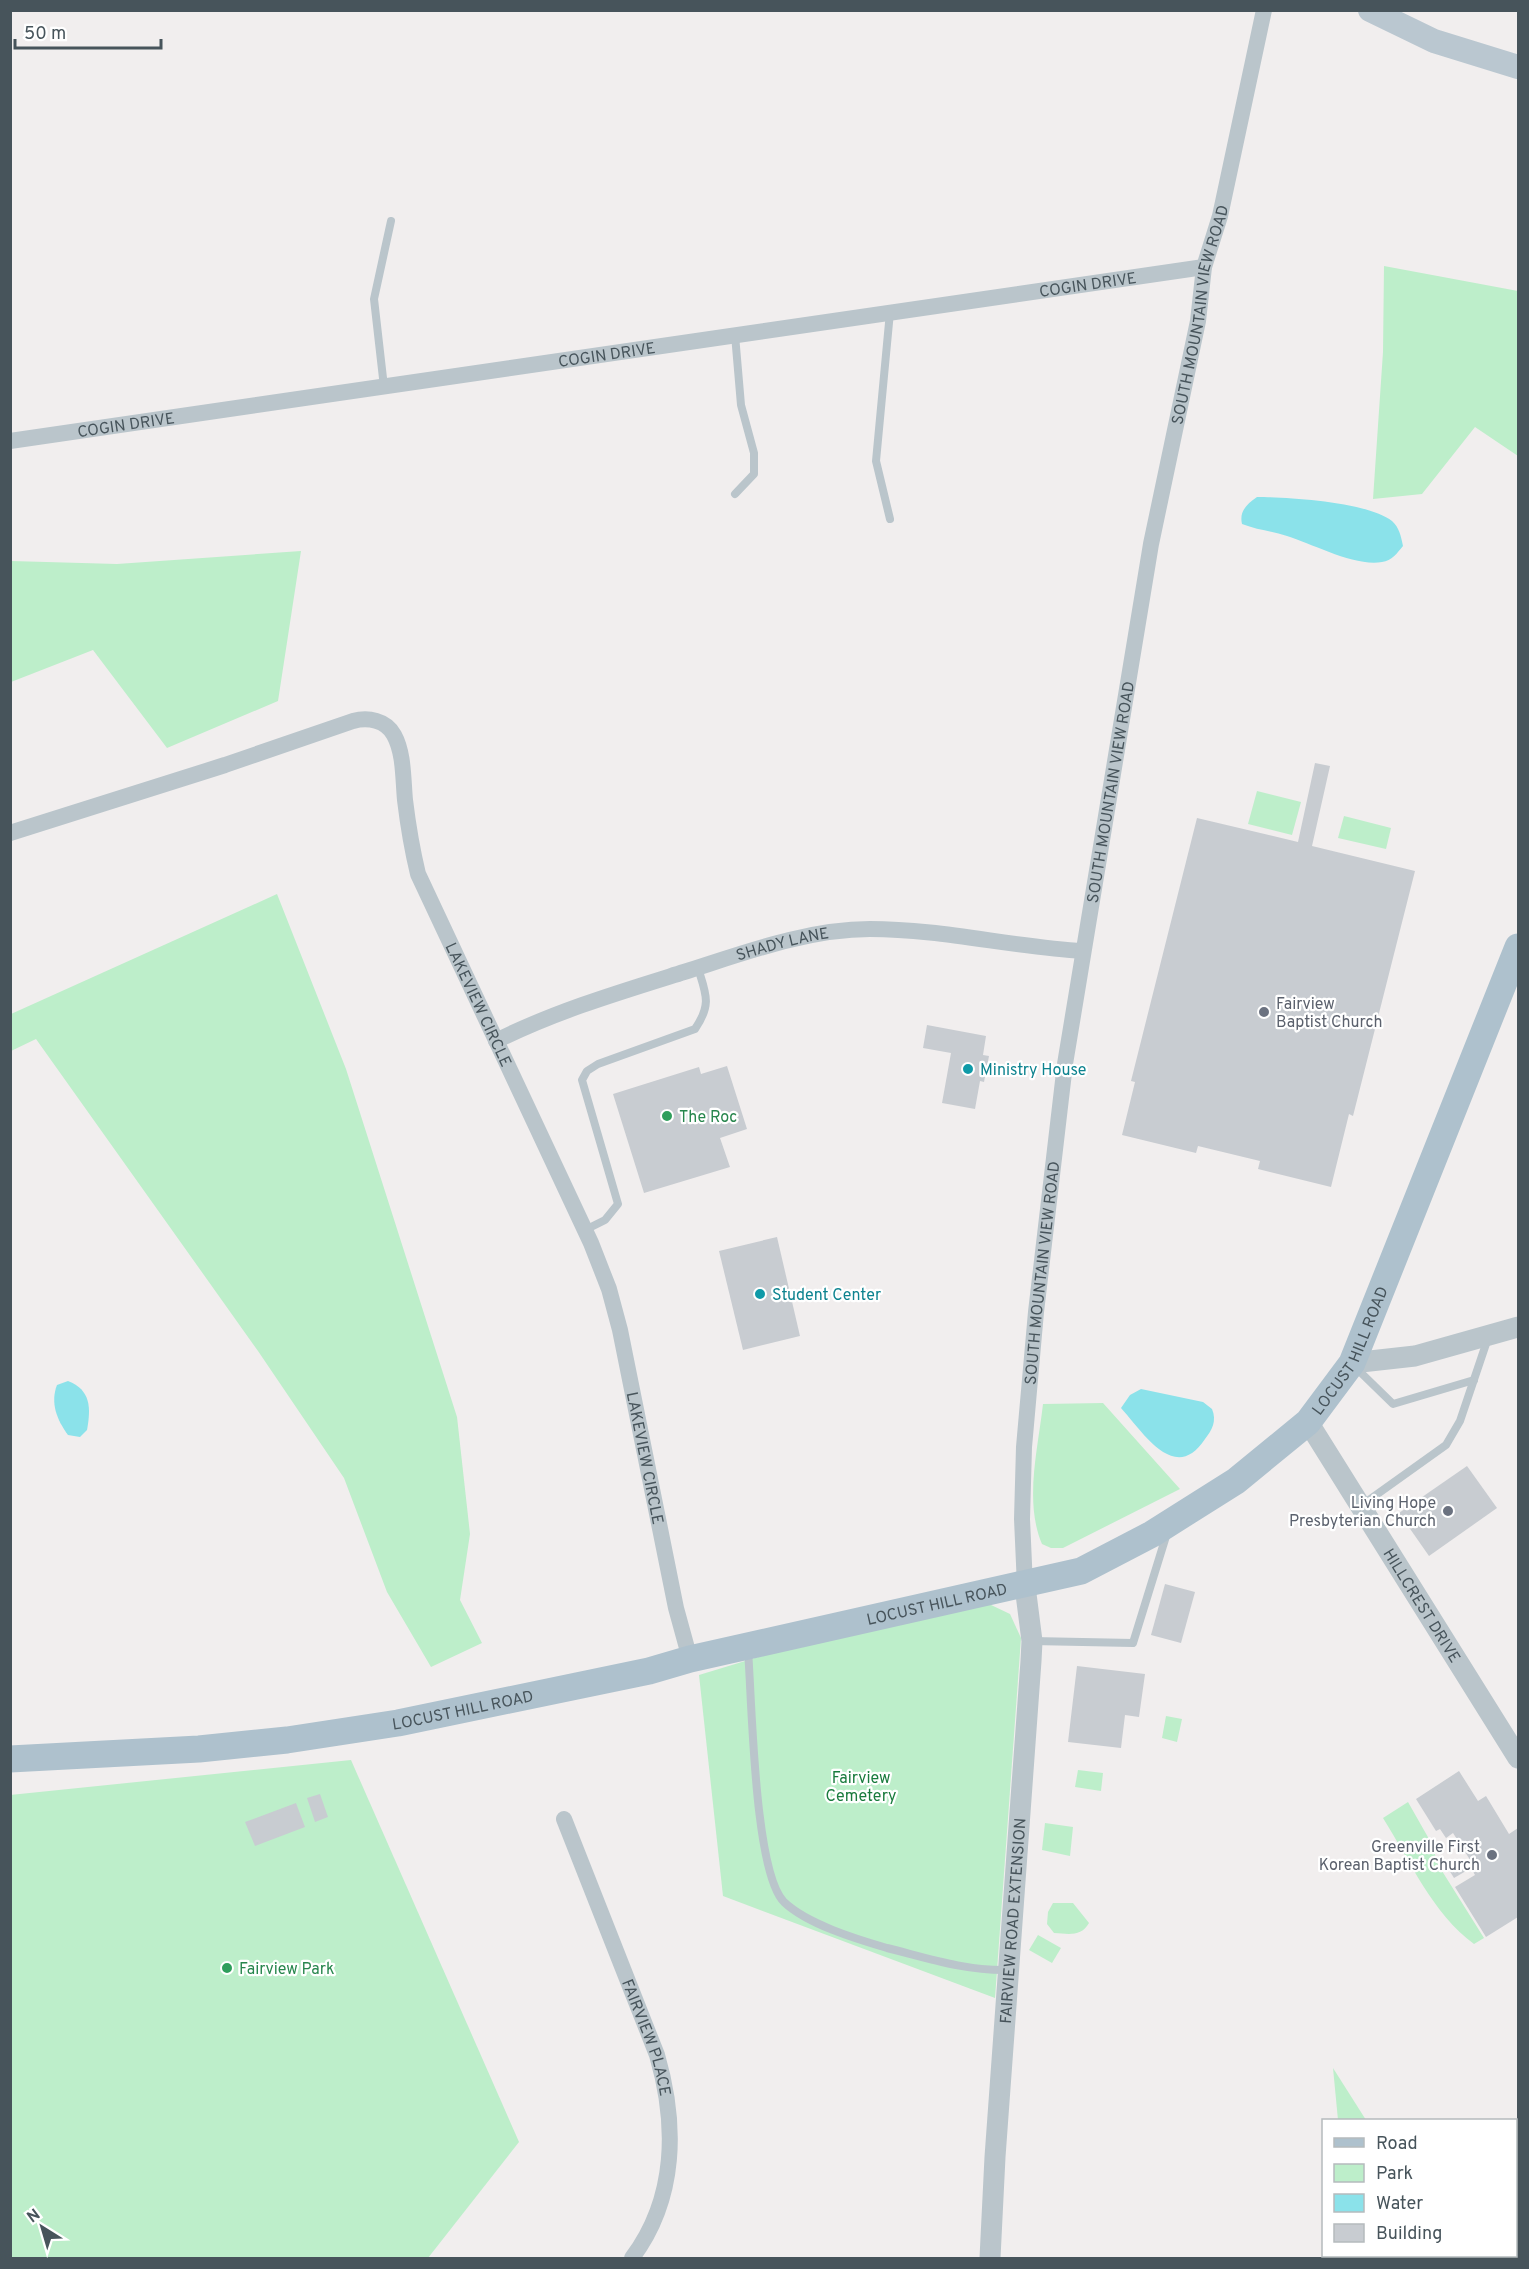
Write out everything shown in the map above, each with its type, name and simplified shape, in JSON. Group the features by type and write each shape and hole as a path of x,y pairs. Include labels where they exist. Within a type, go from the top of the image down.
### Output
{"main road":[{"path":"1370,10 1434,41 1518,67"},
{"name":"LOCUST HILL ROAD","path":"10,1759 199,1749 287,1740 398,1723 649,1671 690,1659 748,1648 1081,1572 1170,1524 1236,1481 1308,1422 1352,1363 1518,947"}],"street":[{"name":"SOUTH MOUNTAIN VIEW ROAD","path":"1025,1586 1022,1519 1024,1447 1036,1312 1065,1064 1151,544 1197,321 1204,267 1220,216 1264,10"},
{"name":"COGIN DRIVE","path":"10,441 1204,267"},
{"name":"LAKEVIEW CIRCLE","path":"10,833 225,765 353,721 370,719 378,721 394,734 399,750 410,838 418,874 585,1230 609,1289 620,1330 666,1562 690,1659"},
{"name":"SHADY LANE","path":"496,1041 532,1023 779,942 867,929 896,929 1046,949 1083,951"},
{"path":"1352,1363 1416,1356 1518,1327"},
{"name":"HILLCREST DRIVE","path":"1308,1422 1362,1505 1518,1758"},
{"name":"FAIRVIEW ROAD EXTENSION","path":"990,2259 1032,1641 1025,1586"},
{"name":"FAIRVIEW PLACE","path":"564,1819 657,2055 666,2085 671,2140 665,2185 649,2231 632,2259"}],"lane":[{"path":"384,387 374,299 391,221"},
{"path":"890,311 876,461 890,519"},
{"path":"735,335 741,405 754,453 754,474 735,494"},
{"path":"585,1230 605,1220 618,1204 582,1080 587,1071 598,1064 695,1029 703,1017 708,1001 698,968"},
{"path":"1362,1505 1446,1445 1460,1421 1488,1337"},
{"path":"1352,1363 1393,1404 1474,1380"},
{"path":"1032,1641 1133,1643 1170,1524"},
{"path":"748,1648 762,1843 771,1876 782,1900 800,1915 869,1943 947,1964 986,1970 1009,1970"}],"green space":[{"path":"1384,266 1518,291 1518,456 1475,427 1422,494 1373,499 1383,352"},
{"path":"301,551 278,701 167,748 93,650 11,682 11,561 117,564"},
{"path":"1257,791 1301,802 1292,835 1248,824"},
{"path":"1344,816 1391,828 1386,849 1338,838"},
{"path":"277,894 346,1069 457,1417 470,1534 460,1600 482,1643 431,1667 387,1592 344,1478 258,1351 36,1039 11,1051 11,1014"},
{"path":"1103,1403 1180,1489 1063,1548 1051,1548 1042,1544 1034,1511 1033,1493 1043,1404"},
{"name":"Fairview Cemetery","path":"989,1604 1010,1614 1021,1638 995,1998 723,1896 699,1675 785,1649"},
{"path":"1166,1716 1182,1719 1177,1742 1162,1738"},
{"name":"Fairview Park","path":"351,1760 519,2142 428,2258 11,2258 10,1795"},
{"path":"1078,1770 1103,1773 1101,1791 1075,1787"},
{"path":"1408,1802 1433,1846 1437,1863 1484,1938 1474,1944 1459,1932 1434,1902 1383,1818"},
{"path":"1045,1823 1073,1827 1070,1856 1042,1850"},
{"path":"1053,1903 1073,1903 1089,1923 1078,1933 1054,1933 1047,1924 1048,1912"},
{"path":"1038,1935 1061,1948 1052,1963 1029,1950"},
{"path":"1333,2068 1365,2119 1338,2119"}],"water":[{"path":"1257,497 1327,502 1365,509 1392,521 1398,529 1403,546 1389,560 1371,563 1347,558 1287,536 1242,524 1241,519 1245,508"},
{"path":"68,1381 81,1389 88,1401 87,1430 80,1437 68,1435 56,1411 54,1398 57,1385"},
{"path":"1141,1389 1203,1402 1212,1409 1214,1421 1212,1429 1194,1452 1182,1457 1171,1456 1160,1450 1121,1408 1130,1395"}],"building":[{"name":"Fairview Baptist Church","path":"1315,763 1330,766 1312,846 1415,871 1353,1116 1349,1114 1331,1187 1258,1169 1260,1161 1198,1146 1196,1153 1122,1135 1135,1082 1131,1081 1197,818 1298,842"},
{"name":"Ministry House","path":"927,1025 986,1036 983,1055 989,1056 984,1082 980,1081 975,1109 942,1103 951,1053 923,1048"},
{"name":"The Roc","path":"727,1066 747,1129 720,1138 730,1167 644,1193 613,1094 699,1067 701,1074"},
{"name":"Student Center","path":"777,1237 800,1336 743,1350 719,1251"},
{"name":"Living Hope Presbyterian Church","path":"1467,1466 1497,1508 1429,1556 1399,1513"},
{"path":"1165,1584 1195,1592 1181,1643 1151,1635"},
{"path":"1077,1666 1145,1674 1139,1717 1125,1715 1121,1748 1068,1742"},
{"name":"Greenville First Korean Baptist Church","path":"1459,1771 1478,1801 1486,1796 1509,1834 1518,1828 1518,1917 1486,1937 1455,1887 1475,1875 1471,1868 1474,1866 1453,1833 1446,1838 1440,1829 1436,1831 1416,1799"},
{"path":"320,1794 328,1817 315,1822 307,1798"},
{"path":"296,1803 305,1827 255,1846 245,1822"},
{"path":"1461,1863 1466,1871 1454,1878 1449,1870"}],"place":[{"name":"Fairview Baptist Church","path":"1264,1012"},
{"name":"Ministry House","path":"968,1069"},
{"name":"The Roc","path":"667,1116"},
{"name":"Student Center","path":"760,1294"},
{"name":"Living Hope Presbyterian Church","path":"1448,1511"},
{"name":"Greenville First Korean Baptist Church","path":"1492,1855"},
{"name":"Fairview Park","path":"227,1968"}]}
